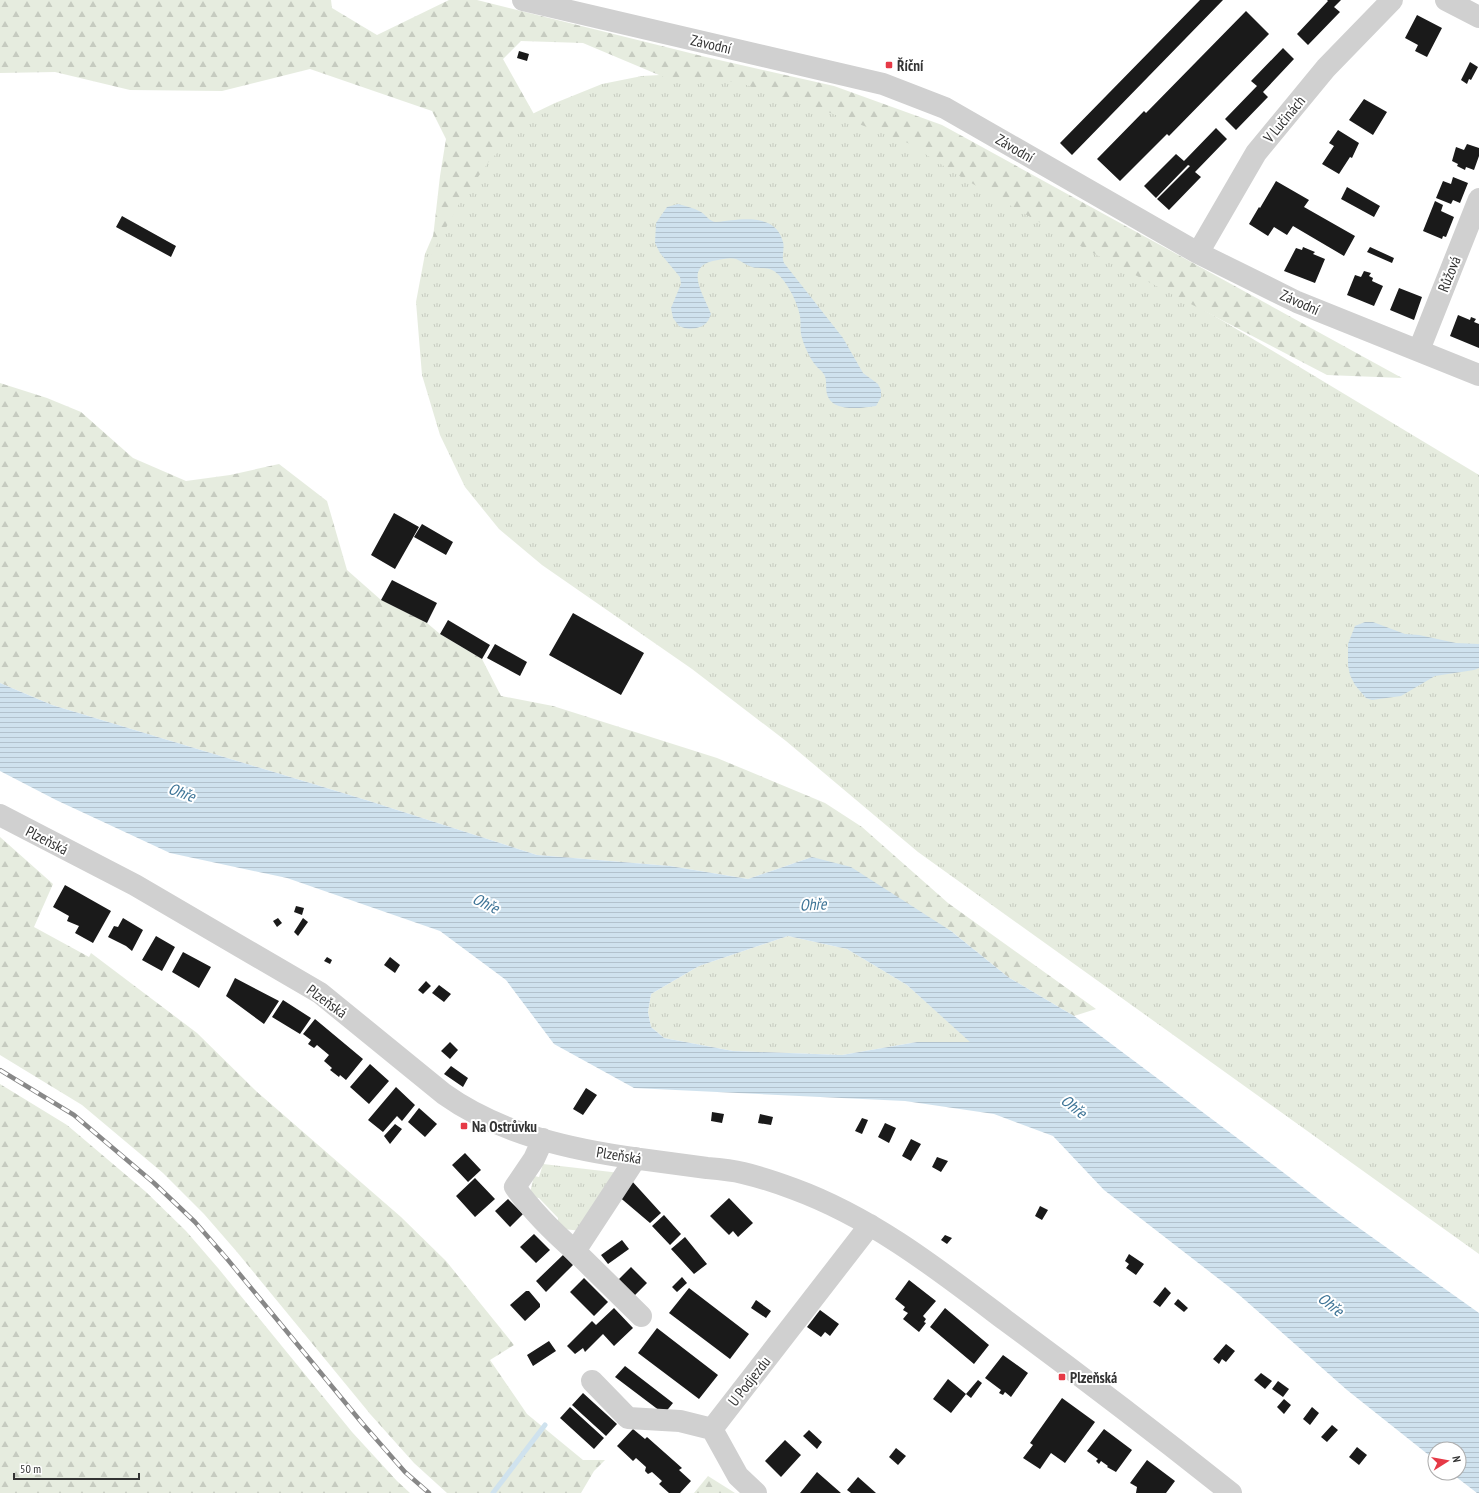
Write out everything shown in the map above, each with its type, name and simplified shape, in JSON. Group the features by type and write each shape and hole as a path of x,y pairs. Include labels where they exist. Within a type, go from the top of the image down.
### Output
{"street":[{"name":"Závodní","path":"523,0 883,84 945,108 1198,253 1297,302 1479,375"},
{"name":"V Lučinách","path":"1198,253 1256,153 1326,68 1392,0"},
{"path":"1446,0 1479,17"},
{"name":"Růžová","path":"1419,350 1479,199"},
{"name":"Plzeňská","path":"0,815 135,885 320,993 415,1071 460,1105 476,1114 509,1128 543,1139 591,1150 636,1158 741,1172 795,1189 870,1224 930,1264 1148,1427 1231,1493"},
{"path":"543,1139 534,1159 515,1187 548,1228 575,1251 641,1316"},
{"path":"575,1251 636,1158"},
{"name":"U Podjezdu","path":"712,1429 870,1224"},
{"path":"592,1381 628,1418 680,1421 712,1429 738,1476 756,1493"}],"green space":[{"path":"0,0 331,0 332,8 377,35 449,0 477,0 706,57 834,86 942,125 1402,378 1327,375 1089,251 961,177 908,143 815,107 737,82 666,78 583,43 521,41 503,59 535,116 490,160 459,204 431,255 440,176 446,139 432,111 310,69 222,91 130,90 55,72 0,73"},
{"path":"678,74 750,80 906,137 1042,218 1223,321 1479,475 1479,1254 918,852 786,741 692,669 542,565 499,529 465,487 440,435 422,375 416,302 425,254 449,198 528,116 555,103 602,84 642,76"},
{"path":"0,383 47,398 81,412 133,458 186,481 230,475 279,464 327,501 347,570 381,600 427,623 440,634 482,659 501,696 553,706 717,758 825,803 862,827 948,903 1096,1009 1074,1016 1008,977 951,931 812,857 748,879 670,866 537,855 366,800 52,705 0,683"},
{"path":"0,837 53,884 34,927 89,957 91,953 197,1033 256,1091 401,1217 446,1261 514,1345 490,1360 527,1414 583,1460 605,1460 594,1471 581,1493 447,1493 414,1463 371,1415 237,1252 204,1214 163,1173 82,1105 0,1055"},
{"path":"788,936 847,949 907,985 971,1042 917,1042 842,1055 733,1051 664,1038 651,1027 648,1012 651,994 699,966"},
{"path":"0,1084 67,1125 146,1192 186,1231 352,1432 410,1493 0,1493"},
{"path":"543,1164 620,1173 582,1231 558,1227 558,1218 539,1198 529,1197 534,1176 539,1177"},
{"path":"708,1476 735,1493 694,1493"}],"water":[{"path":"678,204 690,207 703,213 714,222 745,219 755,220 772,226 779,232 784,247 784,263 843,338 863,373 878,384 881,390 881,397 876,406 848,408 841,407 830,400 826,389 825,375 812,360 803,342 799,311 794,297 782,278 770,269 752,267 732,258 707,263 701,268 698,274 698,281 711,314 709,319 704,325 697,328 690,329 679,326 673,318 671,308 681,284 680,277 660,253 655,243 656,223 667,207"},
{"path":"1365,622 1373,622 1405,634 1419,635 1456,643 1479,644 1479,668 1435,676 1401,696 1372,700 1366,698 1355,685 1350,675 1348,666 1348,644 1355,626"},
{"name":"Ohře","path":"0,683 52,705 366,800 537,855 670,866 748,879 812,857 851,867 951,931 1008,977 1074,1016 1328,1206 1479,1313 1479,1493 1461,1481 1467,1481 1467,1441 1427,1441 1427,1454 1347,1390 1237,1293 1104,1190 1053,1136 994,1114 905,1101 634,1088 554,1044 506,980 440,931 287,878 170,853 56,800 0,771","holes":["788,936 847,949 907,985 970,1042 917,1042 842,1055 733,1051 664,1038 651,1027 648,1012 651,994 699,966"]}],"building":[{"path":"1200,0 1223,0 1072,155 1060,143"},
{"path":"1327,0 1341,0 1334,7 1340,12 1308,45 1297,34 1328,1"},
{"path":"1246,11 1269,34 1169,136 1167,134 1120,181 1097,159 1144,111 1146,113"},
{"path":"1417,15 1442,28 1427,57 1415,51 1418,45 1405,38"},
{"path":"1283,48 1294,59 1263,92 1268,97 1236,130 1225,119 1257,86 1251,81"},
{"path":"519,51 529,54 527,61 517,58"},
{"path":"1470,62 1478,67 1467,84 1461,80"},
{"path":"1364,99 1387,112 1373,135 1349,120"},
{"path":"1216,128 1227,139 1195,172 1201,177 1169,210 1157,199 1190,166 1188,165 1156,198 1144,186 1176,154 1184,161"},
{"path":"1338,130 1359,143 1352,158 1350,157 1339,174 1322,164 1334,146 1329,143"},
{"path":"1467,144 1479,148 1479,156 1474,170 1466,167 1465,170 1457,166 1458,164 1452,161 1456,147 1464,150"},
{"path":"1453,177 1468,183 1460,203 1453,200 1451,204 1436,198 1443,181 1451,184"},
{"path":"1276,181 1309,200 1304,207 1355,236 1344,256 1293,226 1287,235 1274,227 1268,236 1249,224"},
{"path":"1347,187 1380,206 1374,217 1341,199"},
{"path":"1435,201 1443,205 1441,211 1454,217 1446,237 1443,236 1442,239 1423,231"},
{"path":"122,216 176,246 171,257 116,227"},
{"path":"1303,247 1315,252 1313,254 1325,259 1315,283 1284,271 1296,248 1302,250"},
{"path":"1370,247 1394,258 1392,263 1367,252"},
{"path":"1364,271 1371,273 1369,276 1373,278 1372,281 1383,286 1374,306 1347,295 1355,275 1361,277"},
{"path":"1399,288 1422,297 1414,320 1390,310"},
{"path":"1458,315 1470,320 1471,317 1476,319 1474,322 1479,324 1479,348 1450,336"},
{"path":"394,513 419,527 395,569 371,555"},
{"path":"422,524 453,542 446,555 414,537"},
{"path":"392,580 437,603 427,623 381,600"},
{"path":"573,613 644,653 621,695 549,655"},
{"path":"448,620 490,645 482,659 440,634"},
{"path":"495,644 527,662 520,676 487,658"},
{"path":"65,885 111,911 93,943 75,933 79,926 67,921 69,916 53,907"},
{"path":"296,906 304,908 302,915 294,912"},
{"path":"123,918 143,930 132,951 126,946 108,937 114,926 118,927"},
{"path":"278,918 282,923 277,927 273,921"},
{"path":"303,918 308,922 298,936 294,932"},
{"path":"156,936 175,947 162,971 142,960"},
{"path":"183,952 211,967 199,988 172,972"},
{"path":"327,957 332,960 330,964 324,961"},
{"path":"390,957 400,965 395,973 384,965"},
{"path":"235,978 279,1001 264,1024 226,996"},
{"path":"426,981 431,986 423,994 418,990"},
{"path":"439,985 451,994 444,1002 432,993"},
{"path":"283,1000 311,1018 300,1034 272,1017"},
{"path":"315,1019 363,1059 346,1080 330,1070 332,1068 324,1061 329,1055 317,1045 314,1048 308,1044 311,1040 303,1034"},
{"path":"450,1042 458,1050 450,1059 441,1051"},
{"path":"370,1064 389,1081 369,1104 350,1087"},
{"path":"451,1066 468,1078 463,1087 444,1074"},
{"path":"396,1087 415,1105 402,1121 397,1116 383,1132 368,1120"},
{"path":"586,1088 597,1095 583,1115 573,1109"},
{"path":"419,1108 437,1124 425,1137 408,1122"},
{"path":"712,1112 724,1114 722,1123 711,1121"},
{"path":"760,1114 773,1117 771,1125 758,1123"},
{"path":"862,1118 868,1120 862,1134 855,1131"},
{"path":"885,1123 896,1128 889,1143 878,1137"},
{"path":"395,1124 402,1129 390,1144 384,1136"},
{"path":"911,1139 921,1144 911,1161 902,1156"},
{"path":"465,1153 481,1170 468,1182 452,1165"},
{"path":"937,1157 948,1161 941,1172 932,1167"},
{"path":"475,1178 495,1199 475,1217 456,1196"},
{"path":"631,1180 661,1213 650,1223 617,1195"},
{"path":"729,1198 753,1223 738,1237 733,1231 729,1235 710,1216"},
{"path":"508,1199 523,1214 510,1227 495,1211"},
{"path":"1040,1206 1048,1210 1042,1220 1035,1216"},
{"path":"664,1215 681,1234 670,1245 652,1226"},
{"path":"534,1234 550,1250 536,1263 520,1247"},
{"path":"945,1235 952,1238 947,1244 941,1240"},
{"path":"685,1237 707,1264 694,1274 671,1249"},
{"path":"622,1240 629,1249 608,1264 601,1255"},
{"path":"1129,1254 1144,1264 1136,1275 1126,1268 1129,1264 1125,1261"},
{"path":"563,1255 573,1265 546,1292 536,1281"},
{"path":"631,1267 647,1283 634,1296 618,1280"},
{"path":"682,1277 687,1283 677,1292 672,1287"},
{"path":"584,1278 608,1302 594,1316 570,1292"},
{"path":"909,1280 936,1301 923,1316 926,1319 924,1322 926,1323 919,1332 903,1319 908,1313 903,1310 905,1307 895,1299"},
{"path":"1165,1287 1171,1293 1160,1307 1153,1302"},
{"path":"689,1288 749,1334 730,1359 669,1313"},
{"path":"526,1291 529,1291 540,1304 540,1307 525,1321 510,1305"},
{"path":"1178,1299 1188,1308 1184,1312 1174,1304"},
{"path":"756,1300 771,1311 766,1318 751,1308"},
{"path":"614,1308 633,1328 614,1346 603,1334 585,1352 583,1348 575,1354 567,1346 592,1321 596,1325"},
{"path":"945,1308 989,1345 974,1364 930,1327"},
{"path":"820,1310 839,1324 830,1336 825,1332 821,1337 807,1327"},
{"path":"657,1328 718,1375 699,1399 638,1353"},
{"path":"549,1341 556,1351 533,1366 527,1355"},
{"path":"1226,1344 1235,1351 1226,1362 1222,1359 1219,1364 1213,1359"},
{"path":"1003,1355 1028,1373 1011,1397 1005,1392 1003,1395 999,1393 1001,1390 985,1378"},
{"path":"625,1366 673,1403 664,1414 615,1377"},
{"path":"1261,1373 1272,1381 1265,1389 1254,1380"},
{"path":"948,1379 966,1394 951,1413 933,1399"},
{"path":"978,1380 982,1383 971,1398 966,1394"},
{"path":"1278,1381 1289,1389 1283,1397 1272,1389"},
{"path":"583,1393 617,1424 606,1436 572,1405"},
{"path":"1062,1398 1095,1422 1065,1463 1051,1453 1040,1469 1023,1458 1033,1445 1030,1443"},
{"path":"1284,1399 1291,1405 1284,1414 1277,1407"},
{"path":"570,1407 604,1438 594,1449 560,1418"},
{"path":"1312,1407 1319,1413 1310,1425 1303,1419"},
{"path":"1332,1425 1338,1430 1327,1442 1321,1437"},
{"path":"633,1429 645,1439 647,1437 682,1468 679,1470 691,1481 680,1493 669,1493 659,1484 662,1481 652,1472 648,1474 645,1471 646,1467 636,1458 633,1461 617,1446"},
{"path":"1104,1429 1132,1450 1116,1472 1107,1467 1108,1466 1101,1461 1099,1464 1096,1461 1098,1459 1087,1451"},
{"path":"809,1430 822,1442 817,1449 803,1436"},
{"path":"785,1440 801,1455 781,1477 765,1461"},
{"path":"1357,1447 1367,1455 1359,1465 1349,1457"},
{"path":"896,1448 906,1456 898,1465 889,1457"},
{"path":"1147,1460 1175,1481 1166,1493 1136,1493 1137,1487 1130,1483"},
{"path":"817,1472 841,1493 800,1493"},
{"path":"858,1477 876,1493 851,1493 847,1490"}],"waterway":[{"path":"493,1493 545,1425"}],"railway":[{"path":"0,1070 74,1115 154,1183 195,1222 362,1423 405,1472 429,1493"}],"place":[{"name":"Říční","path":"889,65"},
{"name":"Na Ostrůvku","path":"464,1126"},
{"name":"Plzeňská","path":"1062,1377"}]}
